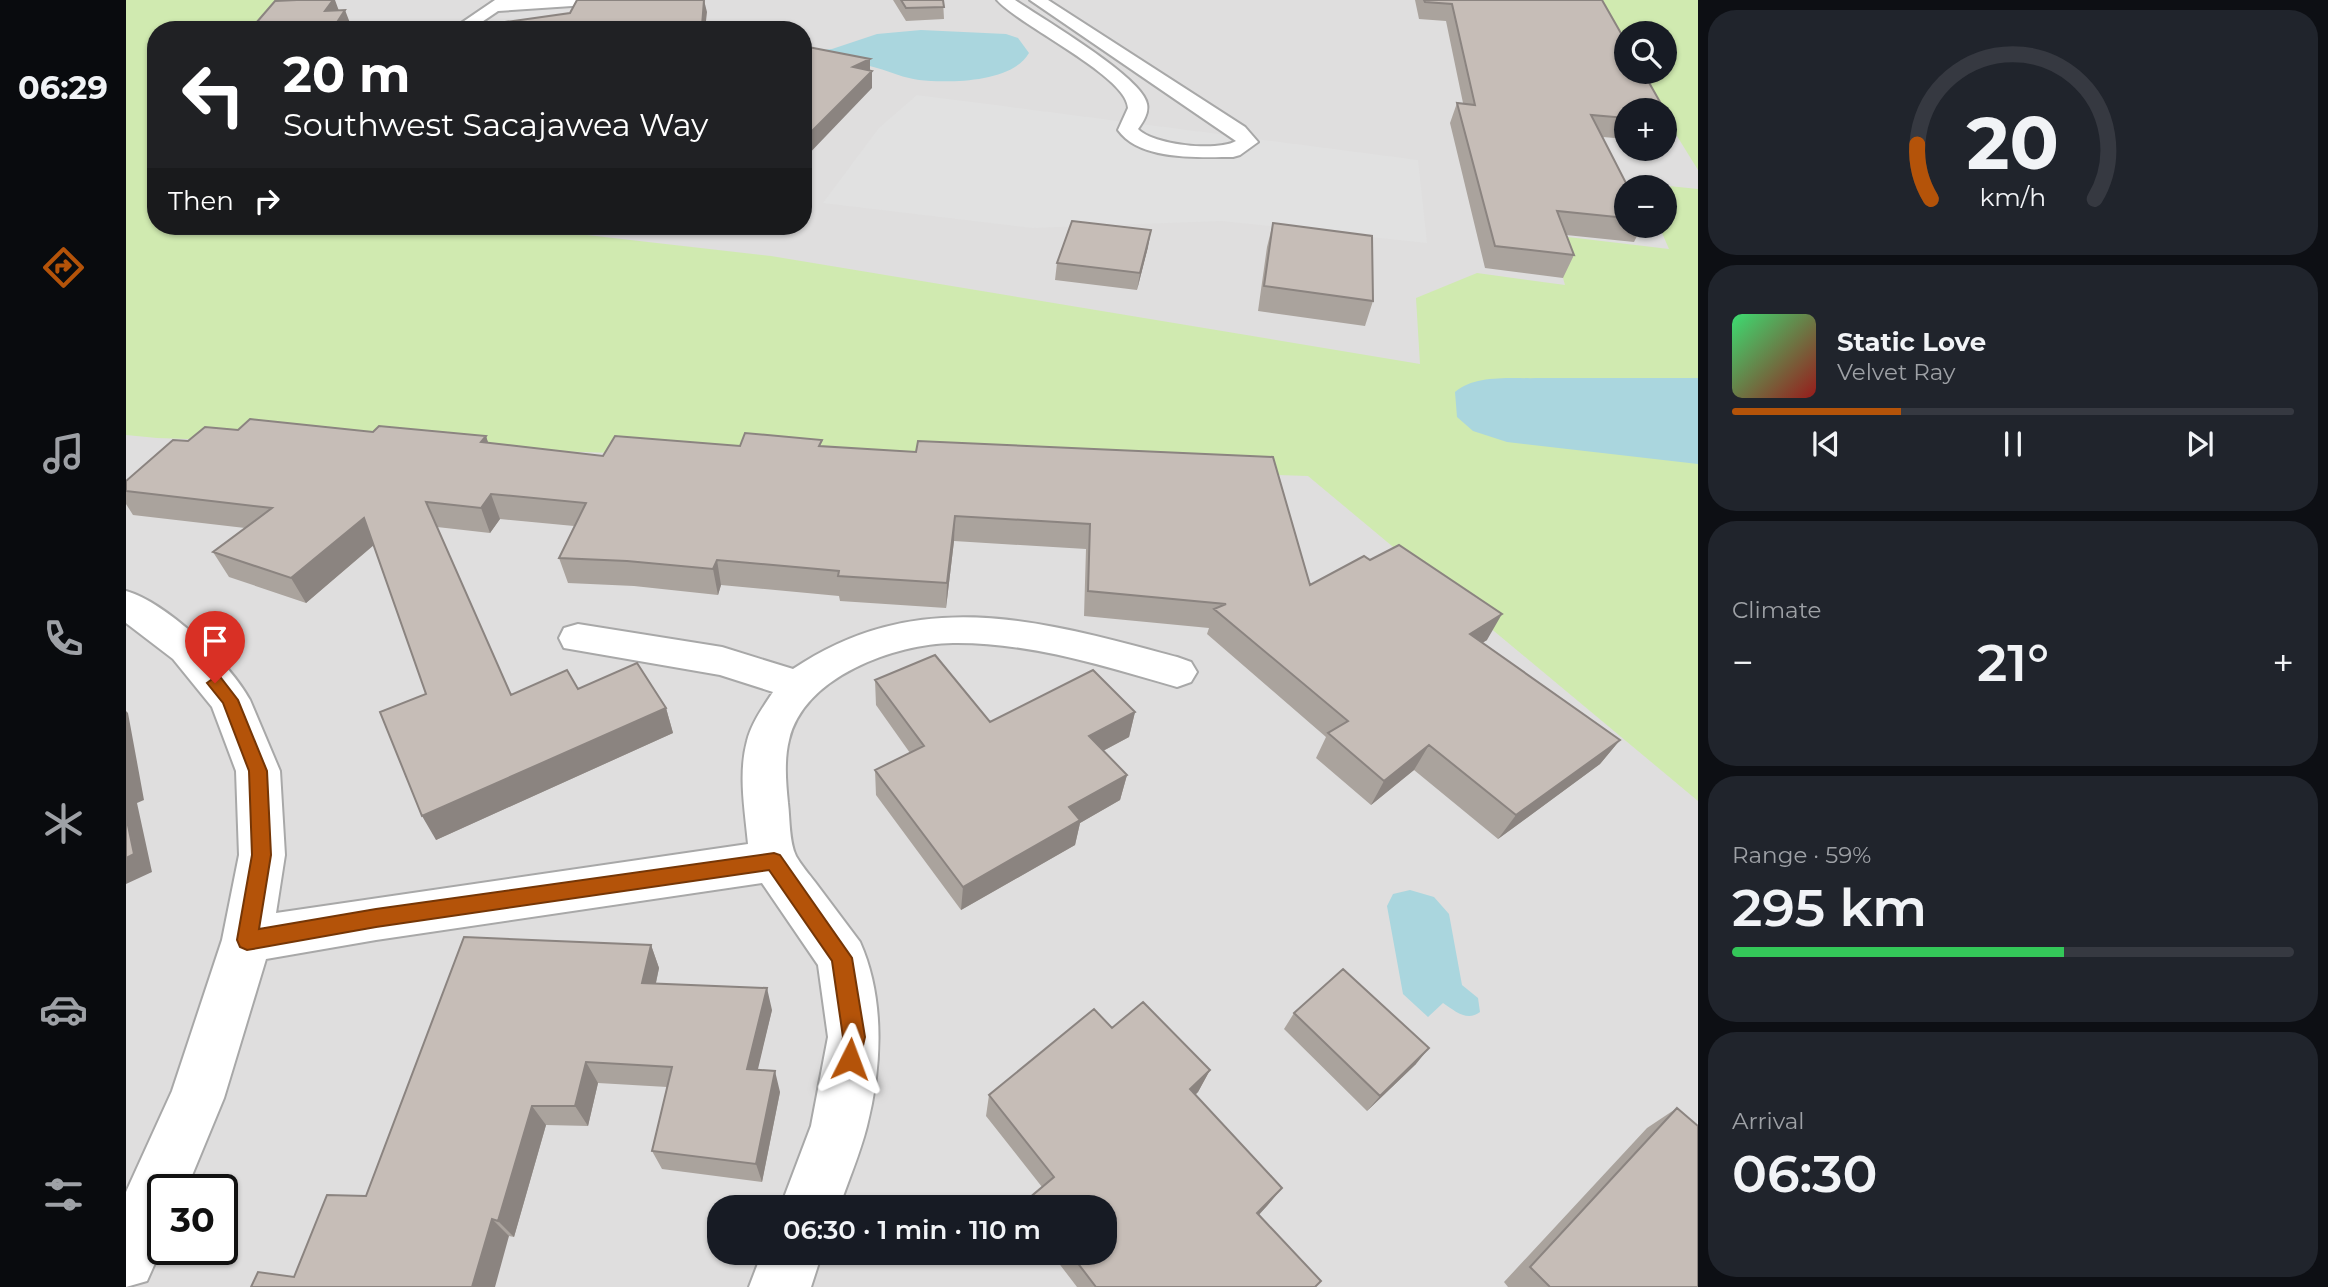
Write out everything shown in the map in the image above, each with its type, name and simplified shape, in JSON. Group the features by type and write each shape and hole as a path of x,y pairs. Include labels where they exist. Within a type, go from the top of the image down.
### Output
{"street":[{"path":"473,21 500,4 587,0"},
{"path":"1005,0 1091,60 1136,96 1138,108 1128,130 1138,141 1158,147 1207,153 1233,152 1248,142 1238,131 1038,0"},
{"path":"126,604 187,649 230,700 258,771 262,855 247,940 197,1098 126,1261"},
{"path":"814,1195 839,1125 854,1037 842,958 774,861 766,795 768,738 799,686 845,654 893,637 942,631 989,630 1036,635 1177,672"},
{"path":"578,638 722,661 799,686"},
{"path":"247,940 376,918 774,861"},
{"path":"780,1287 788,1265"}],"shaded area":[{"path":"126,0 1698,0 1698,1287 126,1287"},
{"path":"917,95 1418,160 1427,243 1222,221 1032,228 823,203 879,128"}],"green space":[{"path":"126,0 287,0 267,21 147,21 147,235 587,235 771,256 1420,364 1416,298 1477,273 1565,285 1551,235 1669,249 1664,238 1677,238 1677,187 1698,189 1698,801 1308,476 126,435"},
{"path":"1593,0 1698,0 1698,170 1677,136 1677,98 1655,98 1646,84 1677,84 1677,21 1614,21 1614,34"}],"water":[{"path":"921,30 1006,34 1018,38 1029,53 1021,63 1009,70 994,76 962,81 913,79 859,63 812,54 812,51 832,49 877,34"},
{"path":"1698,378 1698,464 1507,442 1473,431 1457,417 1455,392 1473,382 1484,380"},
{"path":"1410,890 1434,897 1449,914 1462,985 1478,998 1480,1012 1475,1015 1466,1016 1443,1003 1428,1017 1403,994 1387,906 1393,894"}],"building":[{"path":"333,0 325,11 345,10 338,21 258,21 275,1"},
{"path":"577,0 704,0 702,21 513,21 570,13"},
{"path":"901,0 943,0 944,7 906,8"},
{"path":"1424,0 1602,0 1614,21 1614,84 1650,84 1658,98 1614,98 1614,117 1591,115 1622,175 1614,175 1614,217 1557,211 1574,255 1495,246 1457,103 1475,105 1452,4"},
{"path":"812,48 870,59 853,67 872,71 812,131"},
{"path":"1072,221 1151,230 1140,273 1057,263"},
{"path":"1273,223 1372,236 1373,301 1264,286"},
{"path":"250,419 373,432 379,426 486,436 481,442 603,456 615,436 740,446 745,433 822,440 819,446 916,452 918,441 1273,457 1310,585 1364,556 1370,560 1399,545 1502,614 1470,634 1620,740 1516,815 1429,745 1384,781 1328,733 1348,721 1214,609 1226,604 1088,591 1090,524 955,516 947,583 838,576 839,571 717,560 713,569 559,558 586,503 491,494 481,508 426,502 511,695 567,670 578,689 637,663 666,708 422,816 380,712 426,694 364,518 291,578 213,552 272,508 126,491 126,481 173,440 188,441 205,427 238,430"},
{"path":"935,655 990,722 1093,670 1135,712 1089,736 1127,775 1069,807 1080,820 963,887 875,770 924,746 875,680"},
{"path":"126,816 134,854 126,858"},
{"path":"464,937 651,945 642,983 767,988 747,1069 775,1071 756,1164 652,1151 672,1067 586,1062 575,1106 532,1106 498,1221 492,1219 472,1287 251,1287 258,1272 294,1277 327,1195 366,1196"},
{"path":"1343,969 1429,1048 1380,1096 1294,1013"},
{"path":"1143,1002 1210,1070 1190,1089 1282,1188 1257,1213 1321,1281 1315,1287 1096,1287 1079,1265 1117,1265 1117,1195 1033,1195 1054,1177 989,1095 1094,1009 1112,1028"},
{"path":"1677,1108 1698,1126 1698,1287 1550,1287 1530,1267"}],"route":[{"path":"215,683 230,700 258,771 262,855 247,940 376,918 774,861 842,958 854,1037 850,1059"}]}
